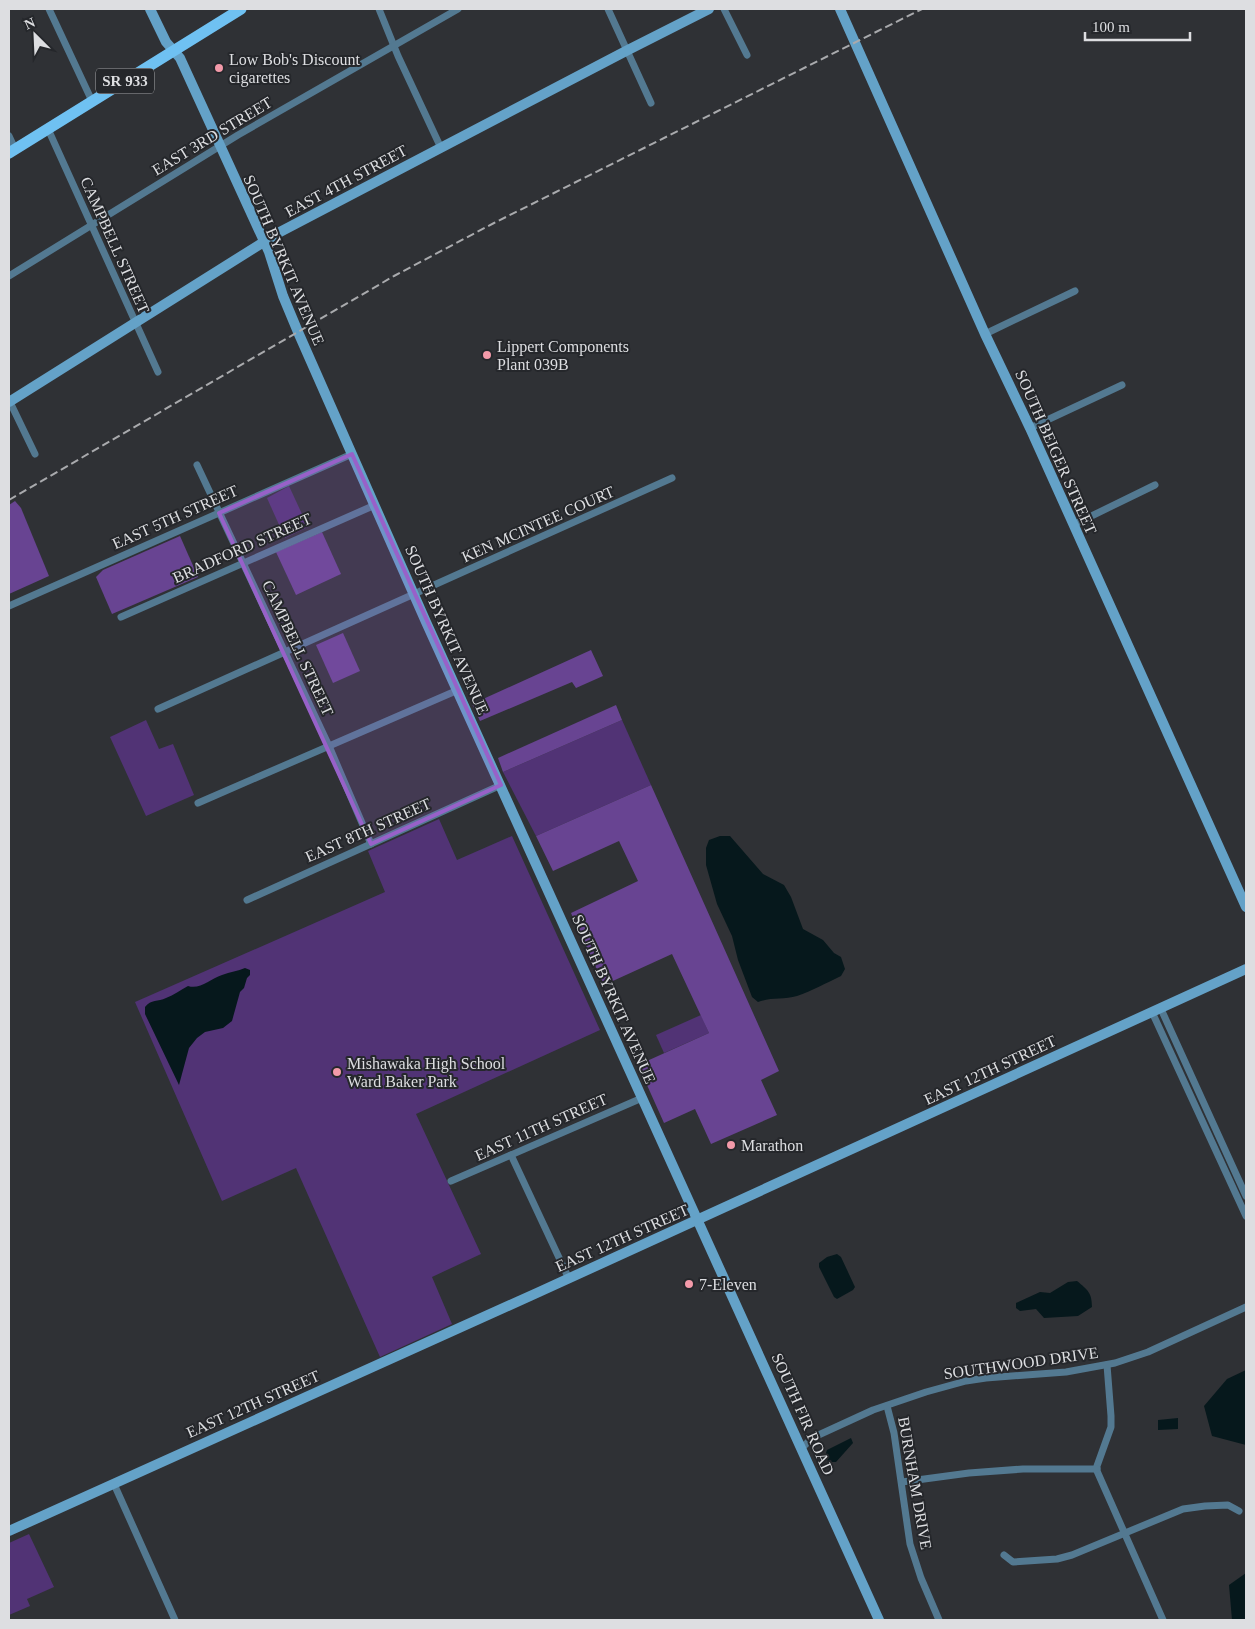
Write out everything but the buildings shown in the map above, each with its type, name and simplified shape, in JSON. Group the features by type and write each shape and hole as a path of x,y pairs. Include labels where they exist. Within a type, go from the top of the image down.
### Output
{"main road":[{"name":"SR 933","path":"12,151 241,9"}],"street":[{"path":"49,9 92,101"},
{"name":"SOUTH BYRKIT AVENUE","path":"150,9 166,42 180,58 264,243 296,328 414,594 698,1220"},
{"path":"378,9 441,148"},
{"name":"EAST 3RD STREET","path":"9,276 220,146 458,9"},
{"path":"608,9 652,103"},
{"name":"EAST 4TH STREET","path":"9,401 300,222 626,50 709,9"},
{"path":"724,9 747,55"},
{"name":"SOUTH BEIGER STREET","path":"840,9 985,334 1030,428 1246,906"},
{"name":"CAMPBELL STREET","path":"48,129 158,372"},
{"path":"9,136 12,151"},
{"path":"985,334 1075,291"},
{"path":"1030,428 1122,385"},
{"path":"9,401 35,454"},
{"name":"EAST 5TH STREET","path":"9,606 352,454"},
{"name":"CAMPBELL STREET","path":"197,465 330,746 371,844"},
{"name":"KEN MCINTEE COURT","path":"158,708 672,478"},
{"path":"1073,525 1155,485"},
{"name":"BRADFORD STREET","path":"121,617 375,504"},
{"path":"198,803 458,690"},
{"name":"EAST 8TH STREET","path":"247,900 501,785"},
{"name":"EAST 12TH STREET","path":"9,1531 569,1279 1246,969"},
{"path":"1156,1011 1246,1196"},
{"path":"1156,1011 1246,1216"},
{"name":"EAST 11TH STREET","path":"451,1181 642,1098"},
{"path":"511,1155 569,1279"},
{"name":"SOUTH FIR ROAD","path":"698,1220 879,1620"},
{"name":"SOUTHWOOD DRIVE","path":"802,1448 812,1438 873,1410 936,1389 966,1381 1066,1372 1108,1365 1148,1352 1246,1307"},
{"path":"1108,1365 1111,1416 1110,1427 1097,1469 1098,1476 1164,1620"},
{"name":"BURNHAM DRIVE","path":"887,1406 894,1433 907,1529 914,1559 939,1620"},
{"path":"902,1482 970,1473 1097,1469"},
{"path":"114,1484 175,1620"},
{"path":"1004,1555 1013,1562 1057,1559 1087,1550 1183,1509 1228,1505 1239,1511"}],"highlighted area":[{"path":"352,454 501,785 371,844 219,513"}],"shaded area":[{"path":"289,486 308,527 285,538 267,498"},
{"path":"15,501 21,508 49,576 9,594 9,505"},
{"path":"322,532 341,574 296,595 276,552"},
{"path":"180,536 198,577 112,614 96,577 103,570"},
{"path":"343,633 360,671 333,683 316,645"},
{"path":"591,650 603,676 576,688 572,682 480,721 472,704"},
{"path":"616,705 622,720 503,772 498,758"},
{"path":"146,720 159,749 173,744 194,795 146,816 110,737"},
{"path":"622,720 651,785 536,836 503,772"},
{"path":"651,785 779,1071 761,1080 777,1115 711,1144 695,1109 664,1123 638,1065 709,1033 672,954 604,985 571,913 638,881 619,841 553,871 536,836"},
{"name":"Mishawaka High School Ward Baker Park","path":"439,819 457,860 512,836 600,1030 416,1114 481,1254 432,1277 452,1324 380,1357 296,1168 222,1201 135,1002 385,892 368,851"},
{"path":"720,836 730,836 763,874 784,885 791,897 803,929 823,940 834,953 841,957 845,969 841,976 797,996 758,1002 752,997 738,960 732,936 717,904 706,865 706,848 709,840"},
{"path":"245,968 250,970 250,975 240,992 232,1021 223,1028 205,1032 197,1038 189,1048 179,1085 145,1014 145,1007 150,1003 169,997 188,986 197,987 222,975"},
{"path":"701,1015 709,1033 664,1053 656,1035"},
{"path":"837,1254 841,1257 855,1287 837,1299 834,1297 819,1267 819,1263 827,1257"},
{"path":"1077,1281 1089,1292 1092,1307 1078,1316 1044,1318 1036,1309 1020,1311 1016,1308 1016,1303 1040,1292 1050,1293 1068,1282"},
{"path":"1246,1370 1246,1445 1212,1436 1204,1406 1227,1379"},
{"path":"1178,1418 1178,1429 1158,1430 1158,1420"},
{"path":"851,1438 853,1443 836,1462 828,1462 827,1450"},
{"path":"29,1534 54,1587 27,1599 30,1606 9,1615 9,1543"},
{"path":"1246,1573 1246,1620 1232,1620 1229,1585"}],"railway":[{"path":"9,500 394,276 494,223 922,9"}],"place":[{"name":"Low Bob's Discount cigarettes","path":"219,68"},
{"name":"Lippert Components Plant 039B","path":"487,355"},
{"name":"Mishawaka High School Ward Baker Park","path":"337,1072"},
{"name":"Marathon","path":"731,1145"},
{"name":"7-Eleven","path":"689,1284"}]}
